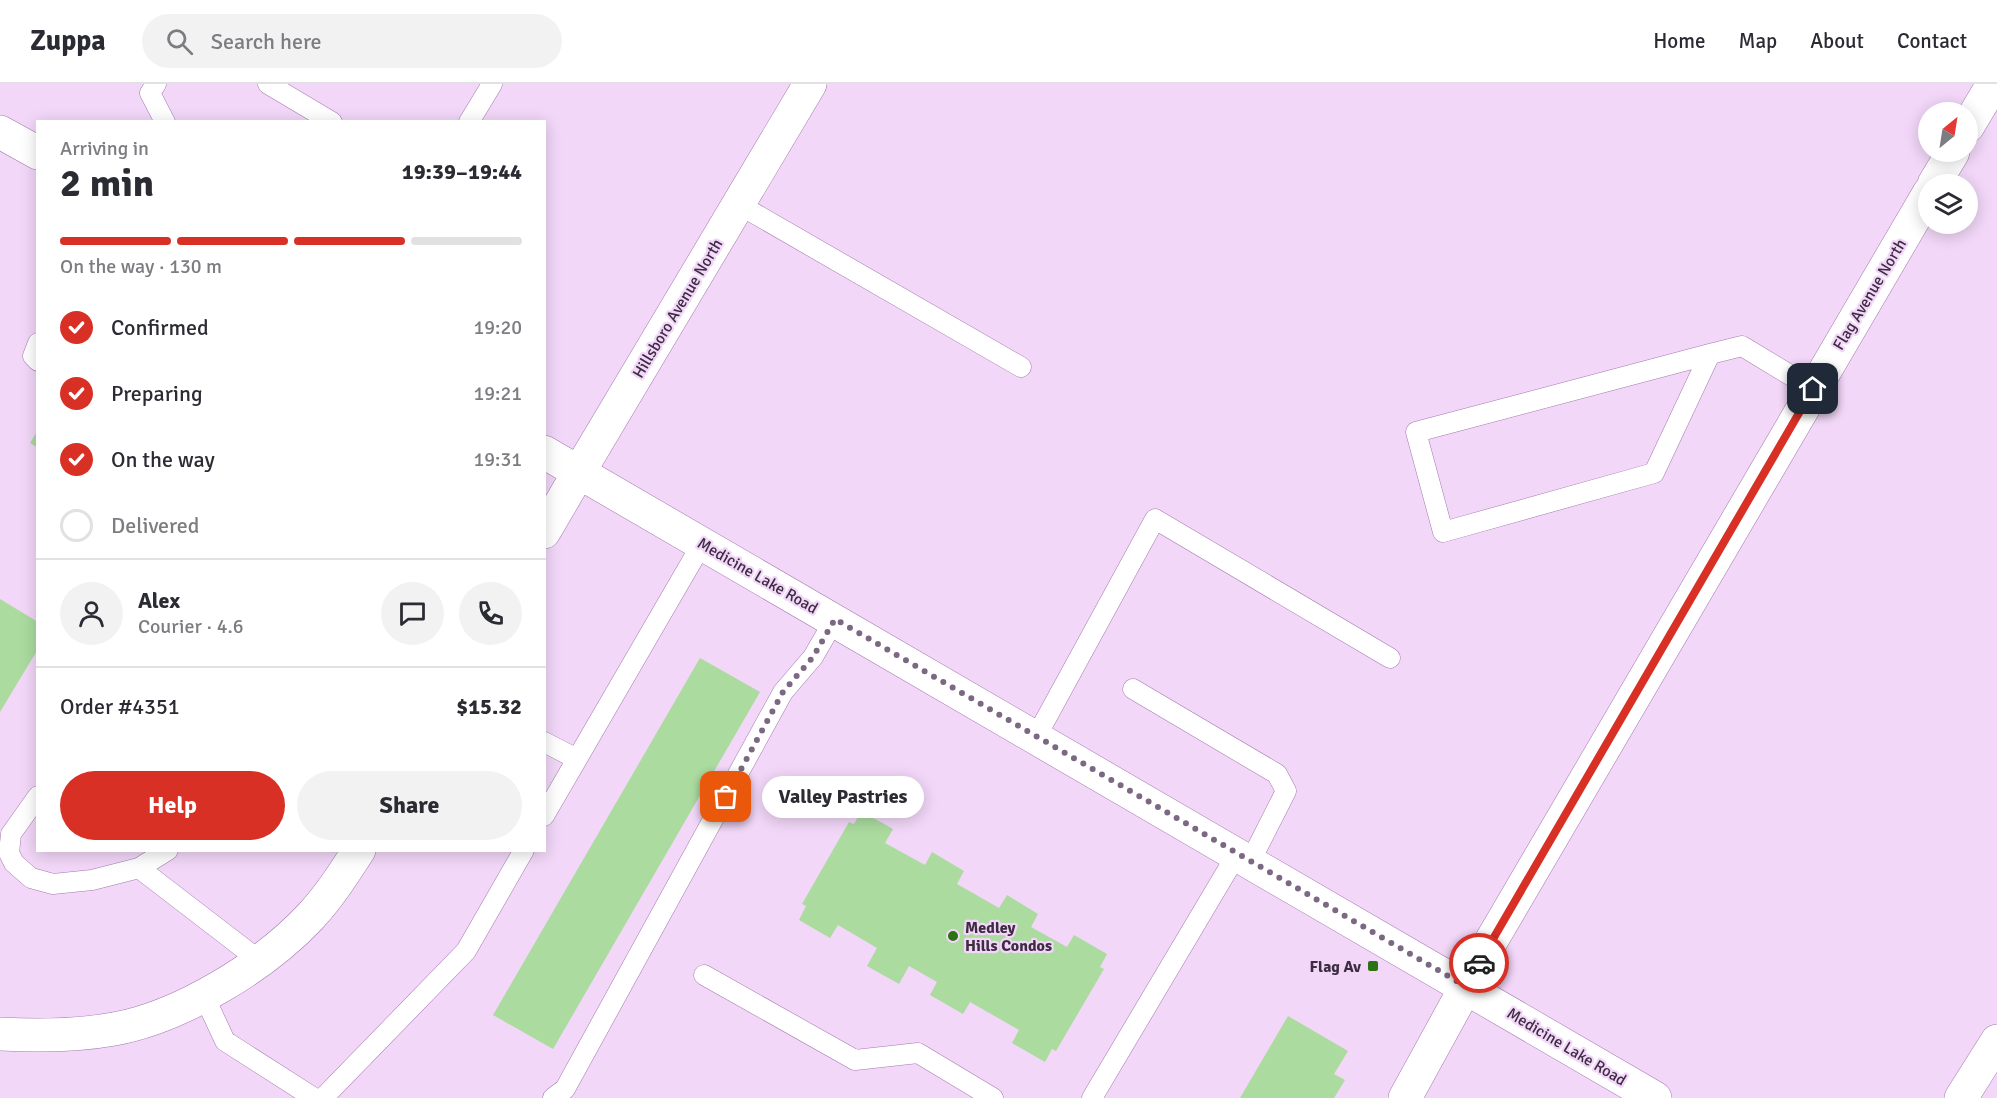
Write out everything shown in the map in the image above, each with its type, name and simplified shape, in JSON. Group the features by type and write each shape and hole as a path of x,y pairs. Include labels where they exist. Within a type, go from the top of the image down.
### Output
{"street":[{"name":"Hillsboro Avenue North","path":"546,529 810,84"},
{"path":"1978,109 1993,84"},
{"path":"0,132 36,152"},
{"name":"Flag Avenue North","path":"1405,1098 1813,389 1918,212"},
{"name":"Medicine Lake Road","path":"546,453 703,542 1655,1098"},
{"path":"0,1034 45,1036 116,1029 204,996 260,960 312,915 358,852"},
{"path":"1961,1098 1997,1041"}],"lane":[{"path":"156,84 150,93 164,120"},
{"path":"268,84 329,120"},
{"path":"470,120 492,84"},
{"path":"738,204 1021,367"},
{"path":"1710,354 1654,473 1443,532 1416,432 1710,354 1742,346 1813,389"},
{"path":"1036,737 1155,519 1390,658"},
{"path":"546,813 703,542"},
{"path":"553,1098 565,1089 783,692 813,657 835,619"},
{"path":"1092,1098 1286,791 1277,774 1134,689"},
{"path":"546,743 577,759"},
{"path":"36,798 11,834 9,853 14,863 31,878 53,884 93,880 139,868 165,852"},
{"path":"323,1098 466,951 523,852"},
{"path":"139,868 260,960"},
{"path":"704,975 855,1060 918,1053 993,1098"},
{"path":"204,996 225,1041 314,1098"}],"building":[{"path":"36,433 36,447 30,443"},
{"path":"0,599 36,621 36,652 0,712"},
{"path":"700,658 760,692 553,1049 493,1015"},
{"name":"Medley Hills Condos","path":"861,811 893,829 885,843 925,865 932,852 964,871 957,884 999,908 1007,895 1038,914 1031,927 1067,947 1074,935 1107,954 1100,967 1104,969 1056,1051 1052,1049 1045,1062 1012,1043 1019,1030 970,1002 963,1014 930,995 937,982 909,966 899,984 867,966 877,948 838,925 830,938 799,920 806,906 802,904 849,822 854,824"},
{"path":"1288,1016 1348,1051 1334,1074 1345,1080 1334,1098 1240,1098"}],"way so far":[{"path":"726,797 783,692 813,657 835,619 1467,987 1479,963"}],"place":[{"name":"Valley Pastries","path":"726,797"},
{"name":"Medley Hills Condos","path":"953,936"},
{"name":"Flag Av","path":"1373,966"}],"route":[{"path":"1479,963 1813,389"}]}
